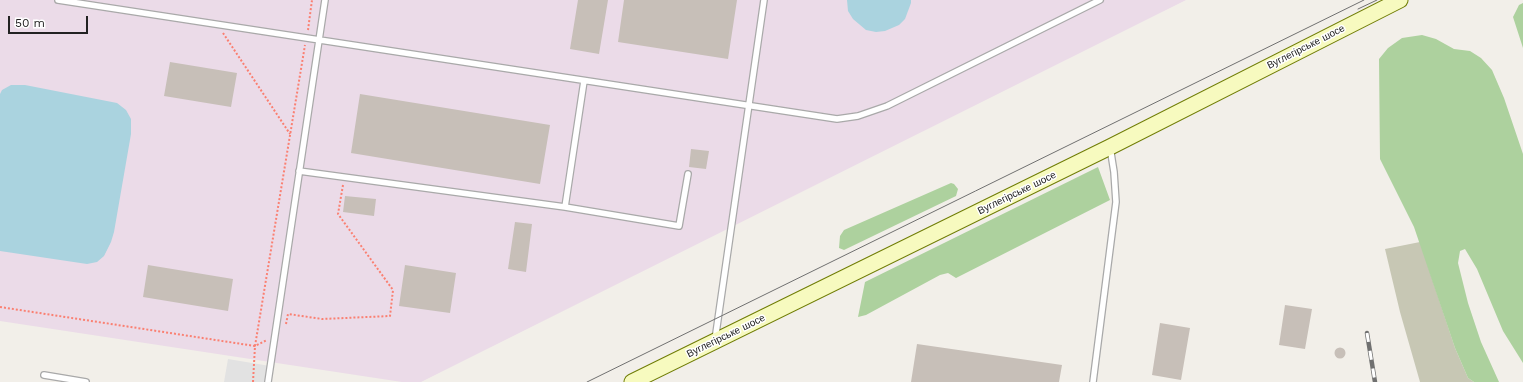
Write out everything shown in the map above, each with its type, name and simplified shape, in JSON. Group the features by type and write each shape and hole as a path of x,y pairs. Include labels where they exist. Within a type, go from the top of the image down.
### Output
{"street":[{"name":"Вуглегірське шосе","path":"632,382 1110,147 1400,0"}],"lane":[{"path":"58,0 837,119 858,116 888,106 1100,0"},
{"path":"268,382 325,0"},
{"path":"714,342 764,0"},
{"path":"565,207 584,81"},
{"path":"1093,382 1116,202 1114,172 1110,147"},
{"path":"299,171 565,207 679,226 688,174"},
{"path":"44,375 86,382"}],"path":[{"path":"253,382 255,346 307,38 312,0"},
{"path":"217,24 290,135"},
{"path":"0,307 255,346 275,336 284,328 288,314 322,319 390,316 393,290 338,214 344,178"}],"shaded area":[{"path":"0,0 1186,0 421,382 402,382 0,321"},
{"path":"1420,242 1455,348 1468,378 1474,382 1420,382 1400,312 1385,249"},
{"path":"228,359 270,366 268,382 224,382"}],"green space":[{"path":"1523,3 1523,48 1513,17 1519,5"},
{"path":"1422,35 1436,39 1454,49 1470,51 1481,58 1492,70 1504,98 1523,154 1523,363 1503,331 1477,269 1465,249 1460,251 1458,263 1468,303 1481,342 1499,382 1474,382 1468,378 1455,348 1414,227 1380,159 1379,59 1388,48 1402,38"},
{"path":"1098,167 1110,200 956,278 948,273 940,275 866,315 858,317 865,282"},
{"path":"951,183 958,189 956,196 844,250 839,248 840,236 844,230"}],"water":[{"path":"847,0 911,0 911,3 905,19 899,25 885,31 876,32 866,30 853,19 848,11"},
{"path":"11,85 25,85 117,103 126,110 131,119 131,134 114,232 104,256 97,262 87,264 0,251 0,94 2,90"}],"building":[{"path":"578,0 608,0 599,54 570,49"},
{"path":"624,0 737,0 728,59 618,42"},
{"path":"170,62 237,73 231,107 164,96"},
{"path":"360,94 550,125 540,184 351,153"},
{"path":"691,149 709,151 706,169 689,167"},
{"path":"345,196 376,199 374,216 343,212"},
{"path":"515,222 532,224 526,272 508,269"},
{"path":"148,265 233,279 228,311 143,297"},
{"path":"405,265 456,273 450,313 399,306"},
{"path":"1285,305 1312,309 1305,349 1279,345"},
{"path":"1160,323 1190,328 1181,380 1152,375"},
{"path":"917,344 1062,365 1059,382 911,382"},
{"path":"1340,347 1344,349 1346,353 1344,357 1340,359 1336,357 1334,353 1336,349"}],"tram line":[{"path":"587,382 1364,0"},
{"path":"1358,9 1377,0"}],"railway":[{"path":"1367,333 1375,382"}]}
